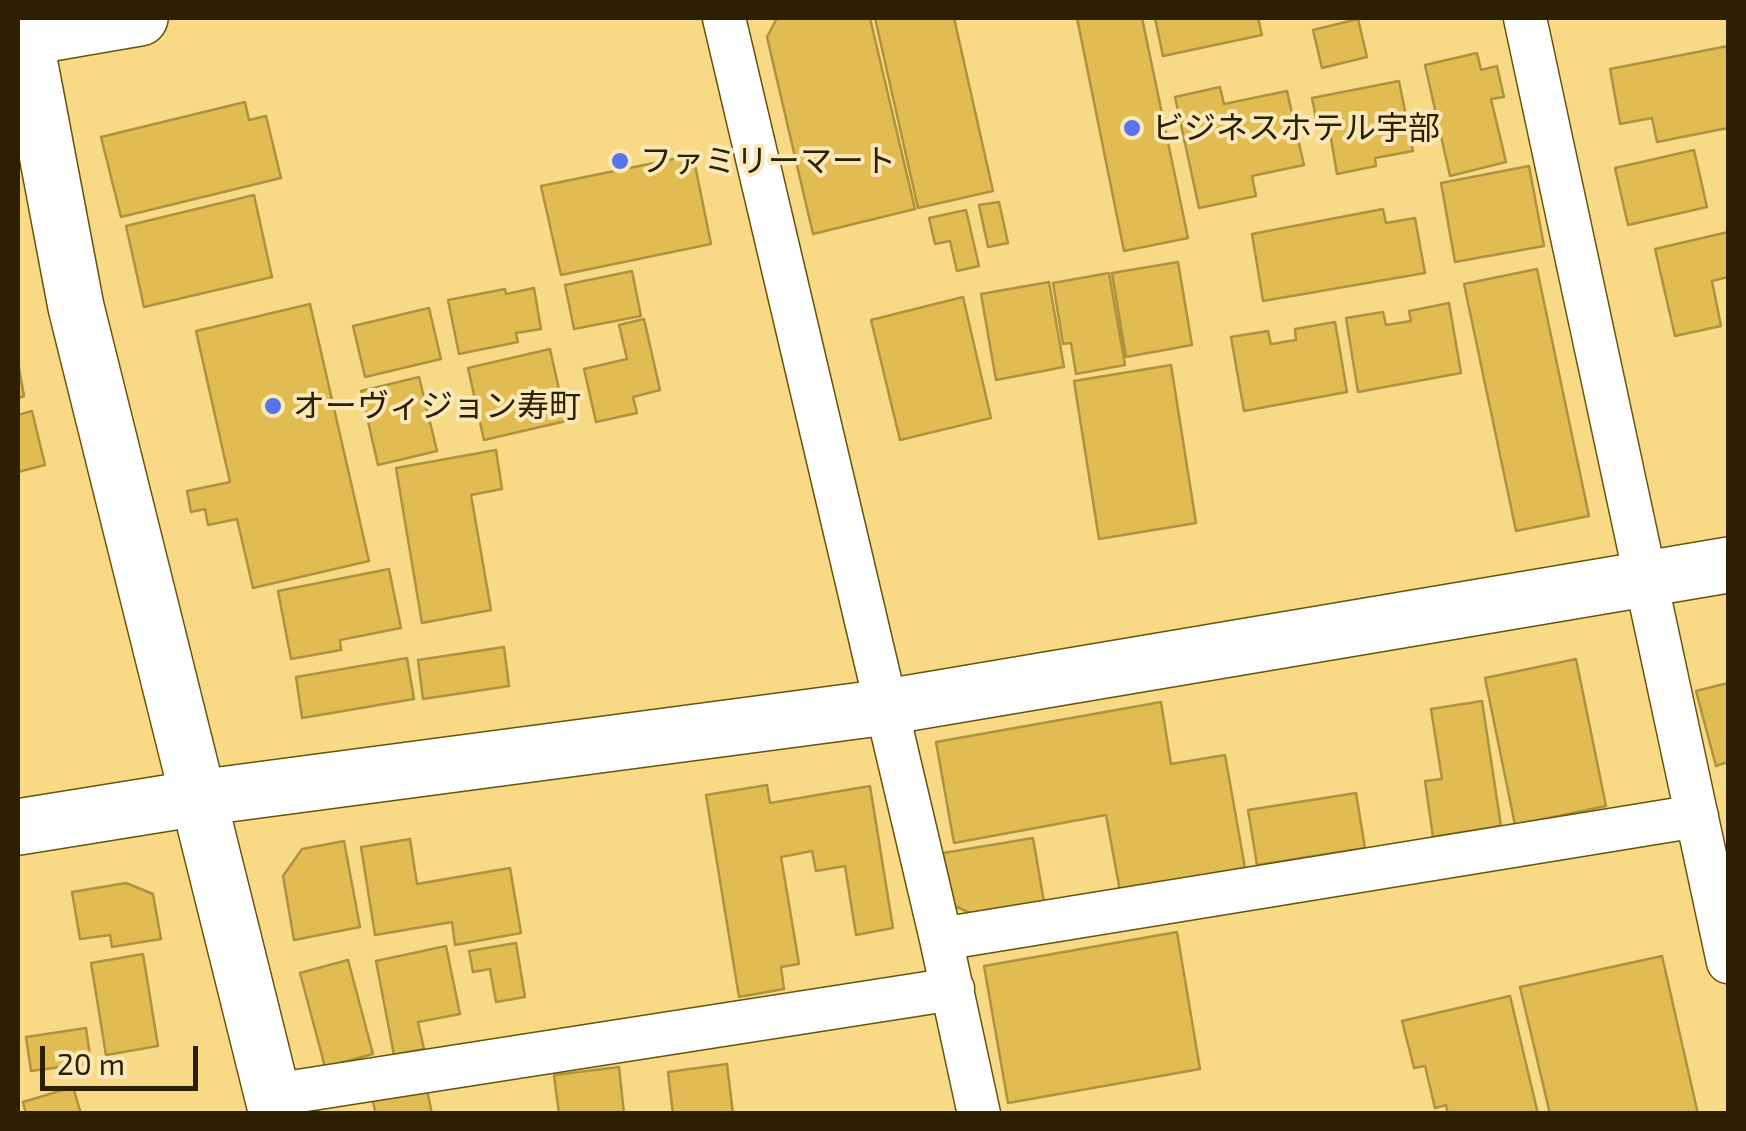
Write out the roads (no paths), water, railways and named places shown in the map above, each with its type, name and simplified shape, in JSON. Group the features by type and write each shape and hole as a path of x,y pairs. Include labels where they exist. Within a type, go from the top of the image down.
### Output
{"street":[{"path":"140,18 21,32 76,307 275,1104 953,989"},
{"path":"724,18 942,940 979,1114"},
{"path":"1525,18 1728,962"},
{"path":"18,827 198,798 886,707 1728,564"},
{"path":"942,940 1697,816"}],"place":[{"name":"ビジネスホテル宇部","path":"1132,128"},
{"name":"ファミリーマート","path":"620,161"},
{"name":"オーヴィジョン寿町","path":"273,406"}]}
